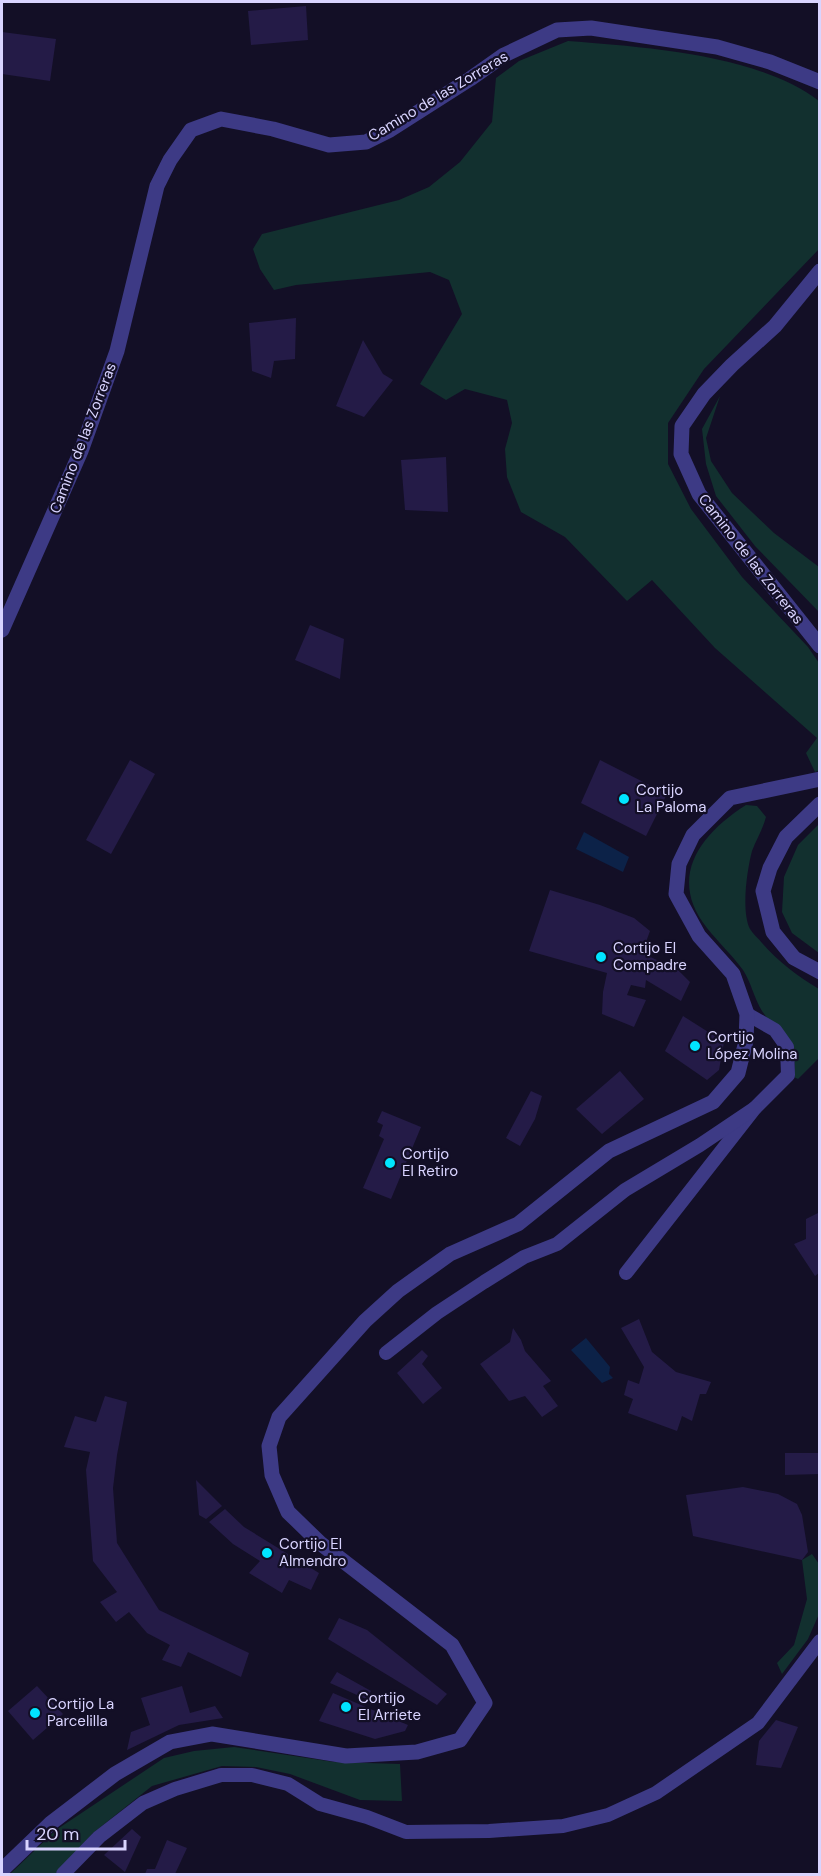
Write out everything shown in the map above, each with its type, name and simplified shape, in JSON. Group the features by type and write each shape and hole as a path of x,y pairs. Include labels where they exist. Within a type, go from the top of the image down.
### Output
{"street":[{"name":"Camino de las Zorreras","path":"2,630 81,451 117,351 157,186 170,160 191,130 220,119 273,129 329,145 366,142 390,130 504,55 557,30 591,28 717,47 770,62 819,82"},
{"name":"Camino de las Zorreras","path":"819,271 775,326 732,364 704,394 682,426 681,454 699,494 819,646"},
{"path":"2,1870 51,1823 106,1781 170,1742 213,1734 346,1756 417,1752 460,1740 485,1703 452,1645 320,1543 288,1512 272,1475 269,1446 279,1417 365,1321 398,1291 450,1254 518,1224 609,1151 713,1102 738,1073 746,1041 747,1014 733,974 699,936 676,894 679,864 693,835 730,798 819,779"},
{"path":"819,804 786,837 770,867 762,891 773,932 794,958 819,972"}],"lane":[{"path":"626,1273 755,1108 788,1075 787,1047 775,1030 747,1014"},
{"path":"386,1353 437,1313 483,1282 524,1257 557,1244 625,1190 700,1145 755,1108"},
{"path":"63,1875 99,1838 143,1803 175,1789 221,1775 252,1775 288,1784 320,1804 367,1817 406,1832 489,1831 563,1826 608,1815 656,1793 758,1723 819,1641"}],"green space":[{"path":"568,41 664,50 733,63 794,85 819,101 819,249 704,369 668,423 668,464 691,509 742,577 808,647 819,663 820,770 815,772 806,753 817,738 715,648 652,580 627,601 565,537 521,512 507,477 505,449 512,423 507,400 465,389 446,400 420,384 462,314 449,280 430,272 296,285 274,290 260,269 253,249 262,234 399,200 429,187 460,162 492,122 496,78 519,61"},
{"path":"720,396 706,438 711,461 732,493 774,533 819,567 819,612 755,546 716,496 706,464 702,429"},
{"path":"746,805 757,806 766,817 752,851 748,869 745,901 750,929 768,950 796,974 819,989 819,1058 798,1079 794,1077 795,1063 791,1045 762,1011 743,970 707,928 695,910 690,892 690,875 694,859 703,843 715,829"},
{"path":"819,824 819,953 792,933 782,912 784,877 798,845"},
{"path":"812,1554 819,1564 819,1614 808,1639 782,1674 777,1663 794,1645 807,1599 802,1560"},
{"path":"234,1747 334,1762 400,1764 402,1801 360,1800 290,1774 256,1767 222,1766 152,1786 93,1833 55,1874 10,1874 56,1830 164,1758 194,1751"}],"water":[{"path":"584,832 629,857 623,872 576,849"},
{"path":"586,1338 610,1367 609,1374 613,1378 602,1383 571,1350"}],"building":[{"path":"306,6 308,40 251,45 248,11"},
{"path":"2,32 56,39 50,81 2,74"},
{"path":"296,318 295,359 274,361 271,378 252,371 249,323"},
{"path":"363,340 383,374 393,380 364,417 336,406"},
{"path":"446,457 448,512 405,510 401,460"},
{"path":"310,625 344,639 340,679 295,660"},
{"path":"130,760 155,774 111,854 86,840"},
{"name":"Cortijo La Paloma","path":"600,760 667,794 646,836 581,803"},
{"name":"Cortijo El Compadre","path":"550,890 634,918 650,931 642,953 678,970 690,982 681,1001 646,980 645,988 631,985 627,995 646,1000 634,1027 602,1014 607,973 529,951"},
{"name":"Cortijo López Molina","path":"683,1016 724,1042 719,1070 707,1080 665,1051"},
{"path":"620,1071 644,1099 602,1134 576,1109"},
{"path":"531,1091 542,1096 535,1119 520,1146 506,1138"},
{"name":"Cortijo El Retiro","path":"382,1111 421,1127 391,1199 363,1188 384,1139 379,1136 383,1125 377,1122"},
{"path":"820,1212 820,1272 815,1276 794,1244 806,1239 806,1219"},
{"path":"639,1319 652,1352 676,1372 711,1382 706,1394 700,1394 692,1421 682,1416 677,1431 628,1413 633,1399 624,1395 628,1380 639,1384 644,1367 621,1328"},
{"path":"513,1328 525,1351 551,1381 543,1386 558,1406 542,1417 525,1396 509,1401 480,1364 510,1342"},
{"path":"422,1350 428,1356 422,1364 442,1388 423,1404 397,1373"},
{"path":"105,1396 127,1402 113,1488 117,1543 159,1610 249,1653 241,1677 188,1652 181,1667 162,1660 170,1645 147,1633 129,1612 116,1622 100,1602 117,1592 93,1561 86,1470 90,1452 64,1447 75,1416 96,1422"},
{"path":"785,1453 820,1453 820,1474 785,1475"},
{"path":"196,1480 222,1506 206,1519 199,1515"},
{"path":"743,1487 778,1494 797,1504 802,1515 808,1552 802,1560 693,1536 686,1495"},
{"name":"Cortijo El Almendro","path":"225,1509 244,1527 319,1573 311,1590 289,1580 282,1593 249,1573 260,1561 233,1544 209,1522"},
{"path":"339,1618 367,1630 447,1694 437,1705 328,1639"},
{"path":"337,1672 371,1691 366,1699 330,1683"},
{"name":"Cortijo La Parcelilla","path":"37,1686 63,1714 33,1740 8,1711"},
{"path":"182,1686 190,1713 215,1706 223,1718 179,1725 127,1750 131,1732 150,1725 141,1698"},
{"name":"Cortijo El Arriete","path":"333,1693 408,1725 405,1731 375,1739 319,1721"},
{"path":"776,1720 798,1727 781,1768 756,1765 759,1741"},
{"path":"132,1829 141,1837 125,1872 104,1855"},
{"path":"167,1840 187,1848 175,1874 145,1874 147,1869 155,1869"}],"place":[{"name":"Cortijo La Paloma","path":"624,799"},
{"name":"Cortijo El Compadre","path":"601,957"},
{"name":"Cortijo López Molina","path":"695,1046"},
{"name":"Cortijo El Retiro","path":"390,1163"},
{"name":"Cortijo El Almendro","path":"267,1553"},
{"name":"Cortijo El Arriete","path":"346,1707"},
{"name":"Cortijo La Parcelilla","path":"35,1713"}]}
